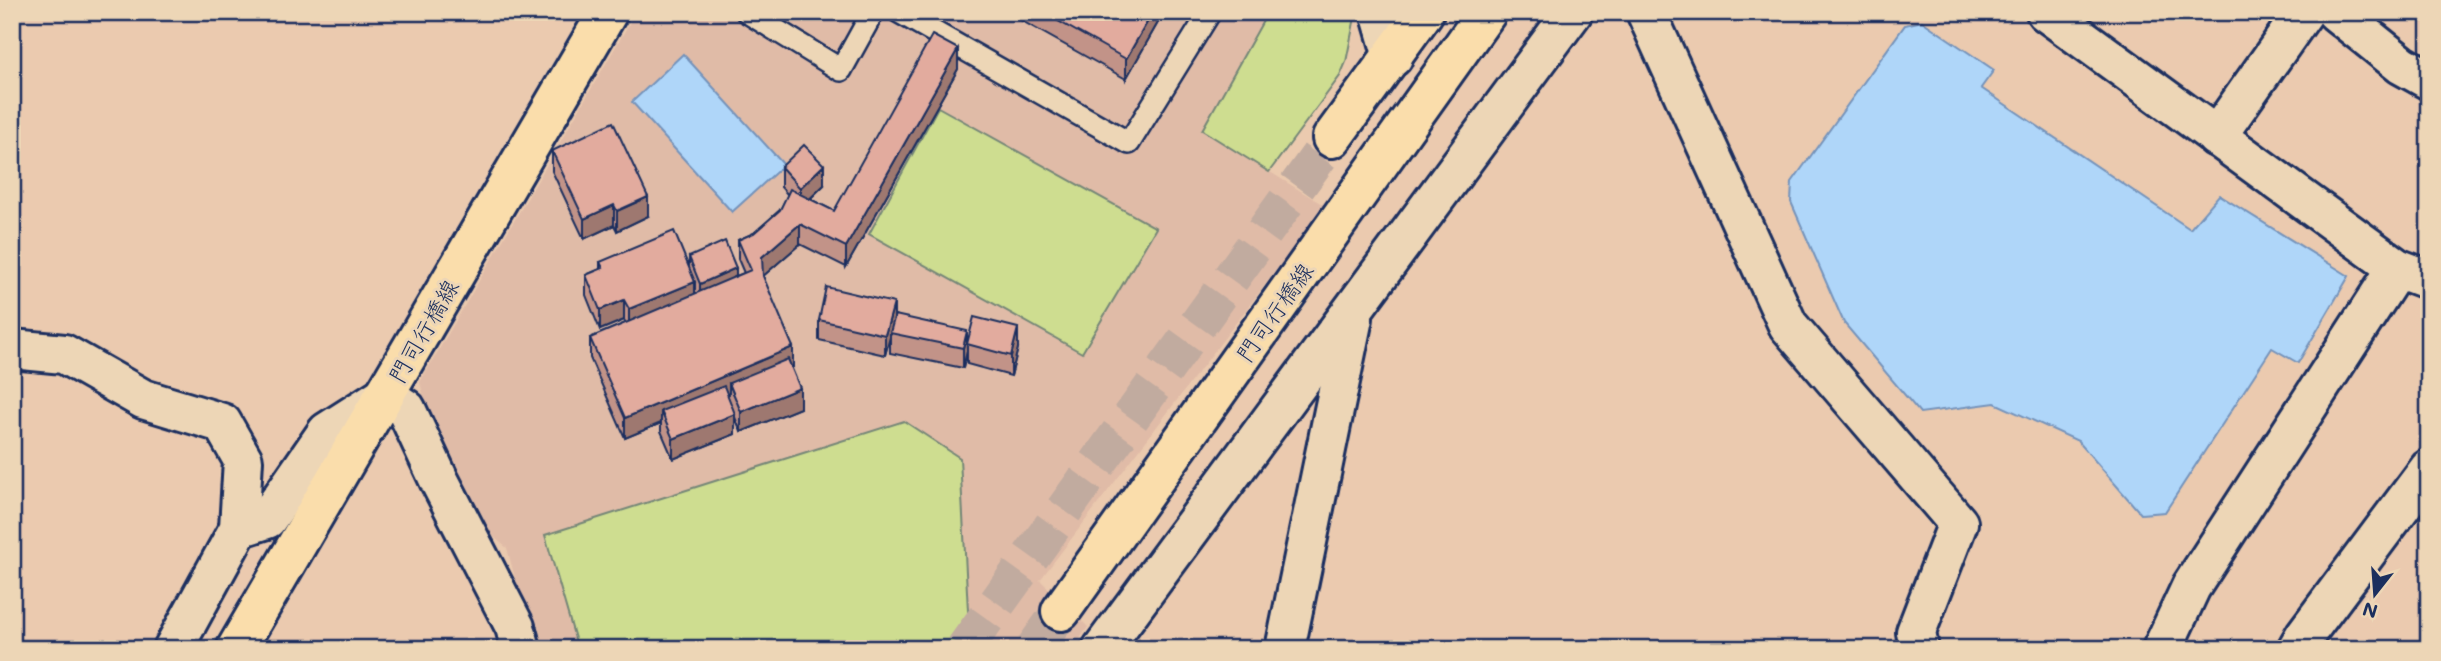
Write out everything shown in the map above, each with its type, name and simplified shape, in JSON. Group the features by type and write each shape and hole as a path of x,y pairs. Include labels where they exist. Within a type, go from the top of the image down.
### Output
{"main road":[{"name":"門司行橋線","path":"236,649 608,12"},
{"path":"1332,138 1424,12"},
{"name":"門司行橋線","path":"1061,611 1487,12"}],"street":[{"path":"1380,12 1393,57"},
{"path":"1102,649 1573,12"},
{"path":"1646,12 1788,325 1958,523 1916,632 1919,649"},
{"path":"2046,12 2216,137 2413,274 2191,587 2162,649"},
{"path":"2216,137 2305,12"},
{"path":"2336,12 2403,65 2429,80"},
{"path":"1285,649 1356,306"},
{"path":"12,349 64,354 143,399 222,423 243,460 239,528 173,649"},
{"path":"239,528 267,519 327,432 385,395 406,408 439,480 515,627 521,649"},
{"path":"2297,649 2429,470"}],"lane":[{"path":"747,12 841,71 873,12"},
{"path":"899,12 1129,143 1210,12"}],"shaded area":[{"path":"636,12 1268,12 1202,130 1325,206 1040,580 1088,627 1073,649 534,649 507,548 471,518 433,434 420,382"}],"green space":[{"path":"1268,12 1356,12 1346,62 1340,76 1269,172 1202,130"},
{"path":"938,107 1156,228 1082,353 869,234"},
{"path":"904,421 960,458 970,649 578,649 545,535"}],"water":[{"path":"1922,21 1994,70 1981,88 2190,229 2219,195 2349,276 2298,363 2272,348 2165,512 2141,514 2078,441 1995,403 1920,413 1844,323 1791,202 1792,182 1905,25"},
{"path":"683,54 784,165 732,212 632,102"}],"building":[{"path":"1042,12 1153,12 1126,59"},
{"path":"932,35 958,49 846,247 800,224 762,257 763,276 793,347 625,418 590,338 751,270 738,240 754,233 780,210 790,189 834,211"},
{"path":"613,122 648,197 617,211 614,205 584,219 552,151"},
{"path":"804,145 824,165 800,188 781,167"},
{"path":"674,231 695,282 629,309 624,300 600,310 586,275 603,268 600,262"},
{"path":"725,241 736,268 700,284 689,257"},
{"path":"826,287 894,303 885,335 819,320"},
{"path":"895,315 967,331 963,348 890,333"},
{"path":"974,317 1018,328 1011,356 967,344"},
{"path":"788,359 800,388 741,412 729,383"},
{"path":"724,386 735,414 673,439 661,411"}],"tunnel":[{"path":"964,649 1332,138"},
{"path":"1034,649 1061,611"}]}
